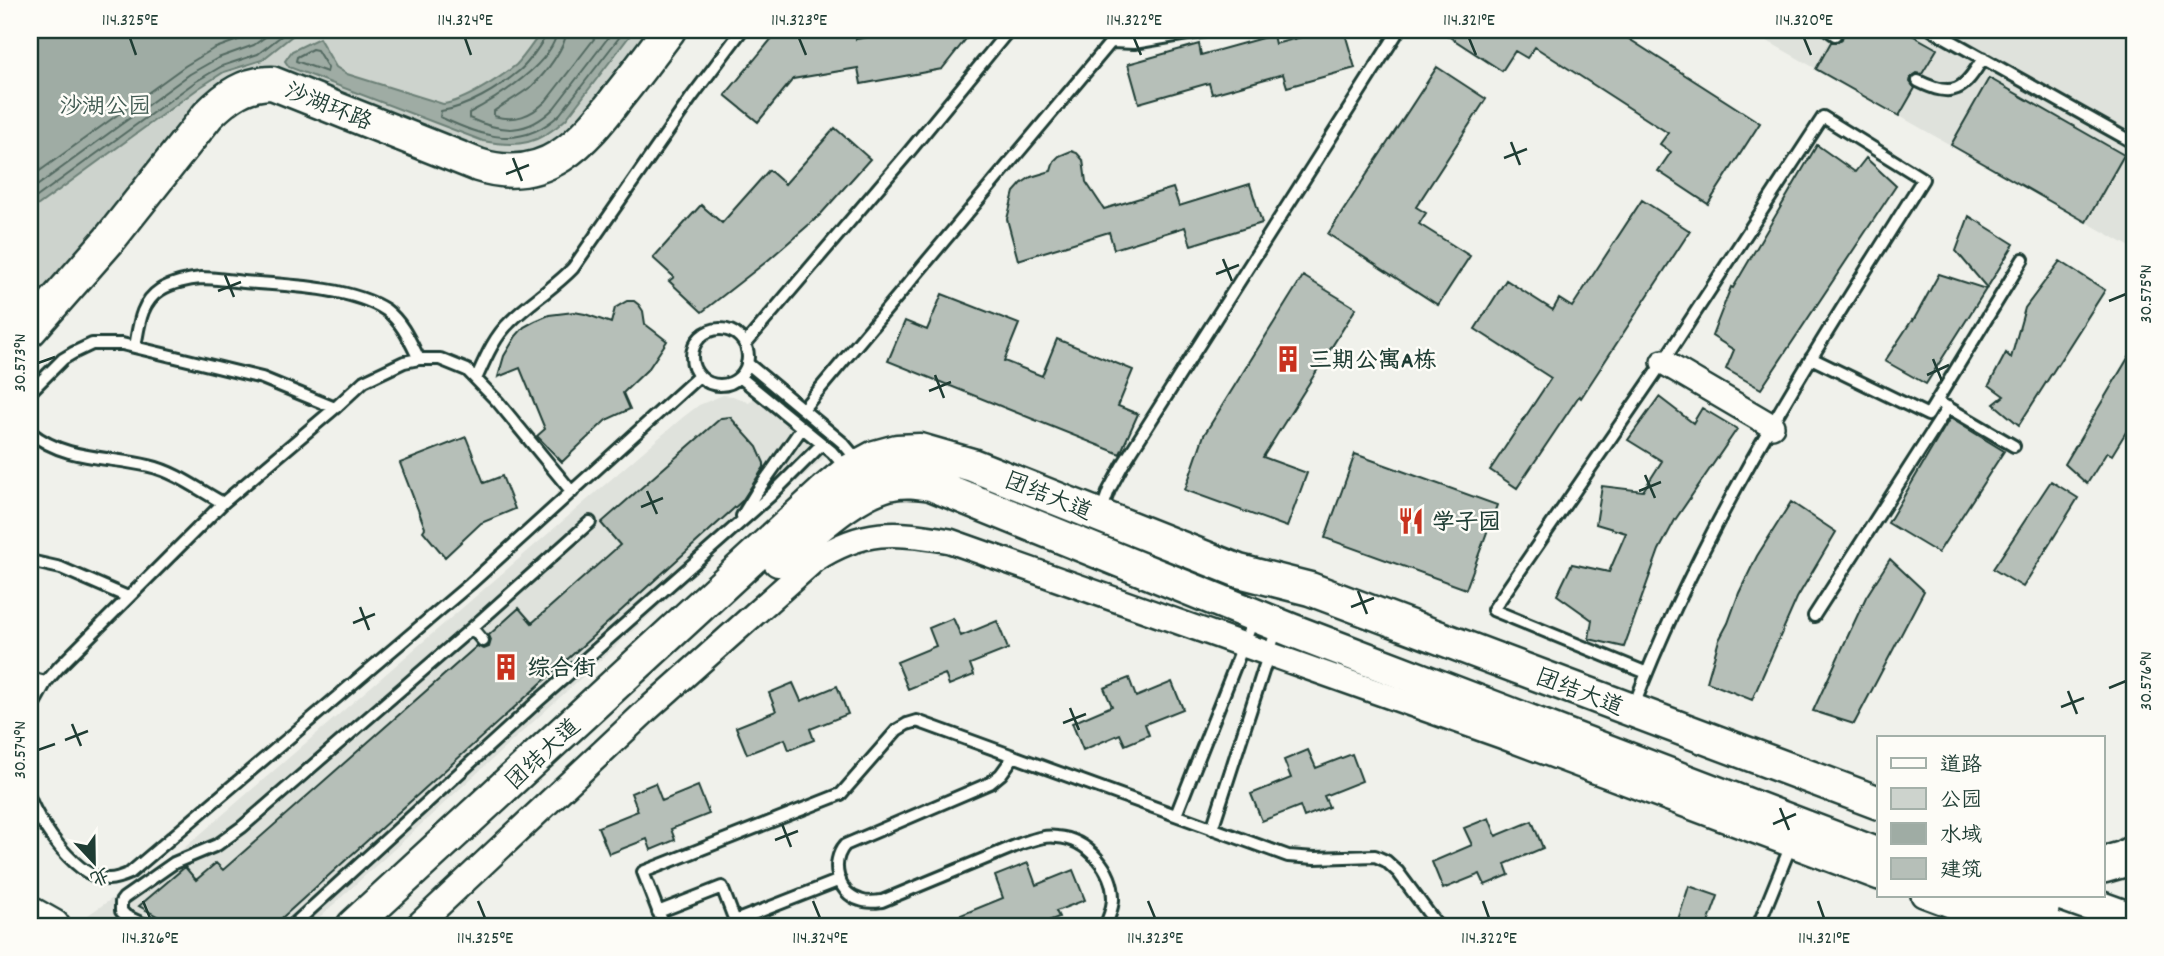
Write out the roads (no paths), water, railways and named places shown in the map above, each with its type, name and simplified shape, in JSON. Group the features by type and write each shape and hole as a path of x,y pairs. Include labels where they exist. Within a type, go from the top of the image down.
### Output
{"main road":[{"name":"沙湖环路","path":"30,330 109,240 208,115 226,98 244,87 263,83 285,86 478,165 502,170 525,170 559,157 589,133 669,30"},
{"name":"团结大道","path":"353,926 855,468 887,453 908,449 972,465 1239,571 1310,589 1877,802"},
{"name":"团结大道","path":"382,926 770,568 842,509 880,486 912,481 931,484 1282,618 1877,854"},
{"path":"1239,571 1282,618 1877,824"},
{"path":"1282,618 1327,632 1362,639 1877,839"},
{"path":"2104,865 2134,853"},
{"path":"1983,897 2036,926"},
{"path":"1985,897 2065,926"},
{"path":"2029,897 2111,926"},
{"path":"2069,897 2134,922"},
{"path":"2081,897 2121,920 2134,922"},
{"path":"30,913 53,926"}],"street":[{"path":"1663,362 1772,426"},
{"path":"417,926 647,710 815,560 854,539 901,534 950,541 1501,736 1877,877"},
{"path":"1928,897 2006,926"}],"lane":[{"path":"477,379 488,353 508,323 573,268 691,98 742,30"},
{"path":"745,344 1009,30"},
{"path":"803,410 1121,30"},
{"path":"1112,42 1134,43 1211,30"},
{"path":"1100,516 1109,490 1122,466 1399,30"},
{"path":"1932,30 2134,143"},
{"path":"1918,81 1945,91 1958,89 1972,78 1983,58"},
{"path":"1632,711 1664,631 1722,512 1811,358 1923,179 1823,117 1663,362 1493,610 1647,673"},
{"path":"1811,358 1928,415 2023,259"},
{"path":"135,347 146,304 154,295 172,285 202,278 296,286 367,300 386,310 397,320 419,359"},
{"path":"728,330 738,335 745,344 747,363 740,377 733,382 722,386 711,385 694,371 692,349 697,339 706,332 728,330"},
{"path":"30,392 64,359 84,347 102,344 135,347 262,378 335,408"},
{"path":"30,712 46,682 223,503 364,381 404,362 440,359 467,370 492,394 572,492"},
{"path":"747,363 843,443 855,468"},
{"path":"30,799 41,824 50,836 83,868 106,880 130,873 470,584 699,376"},
{"path":"740,377 855,468"},
{"path":"1937,401 2014,446"},
{"path":"1815,616 1948,407"},
{"path":"739,522 756,493 803,428"},
{"path":"30,432 53,447 72,454 153,467 176,476 223,503"},
{"path":"292,926 534,697 770,496 822,444"},
{"path":"147,926 121,911 124,898 174,863 217,845 242,827 590,522"},
{"path":"30,561 61,568 128,597"},
{"path":"1176,816 1243,645 1282,618"},
{"path":"1212,829 1282,618"},
{"path":"472,628 483,640"},
{"path":"30,678 46,682"},
{"path":"664,926 643,872 841,794 897,730 917,722 1298,858 1368,855 1379,858 1398,872 1438,926"},
{"path":"1014,756 1001,774 989,783 845,845 836,863 840,880 847,892 859,900 882,901 1020,844 1041,837 1057,836 1082,846 1095,856 1105,870 1110,880 1113,901 1105,926"},
{"path":"1758,926 1791,845"},
{"path":"658,912 722,887 735,921 840,880"}],"water":[{"path":"30,30 304,30 262,60 224,72 199,88 30,211"},
{"path":"543,30 634,30 566,119 547,134 518,144 483,141 289,67 285,61 292,51 319,38 336,67 347,74 443,104 471,94 516,65"}],"place":[{"name":"三期公寓A栋","path":"1288,359"},
{"name":"学子园","path":"1411,521"},
{"name":"综合街","path":"506,667"}],"park label":[{"name":"沙湖公园","path":"105,105"}]}
